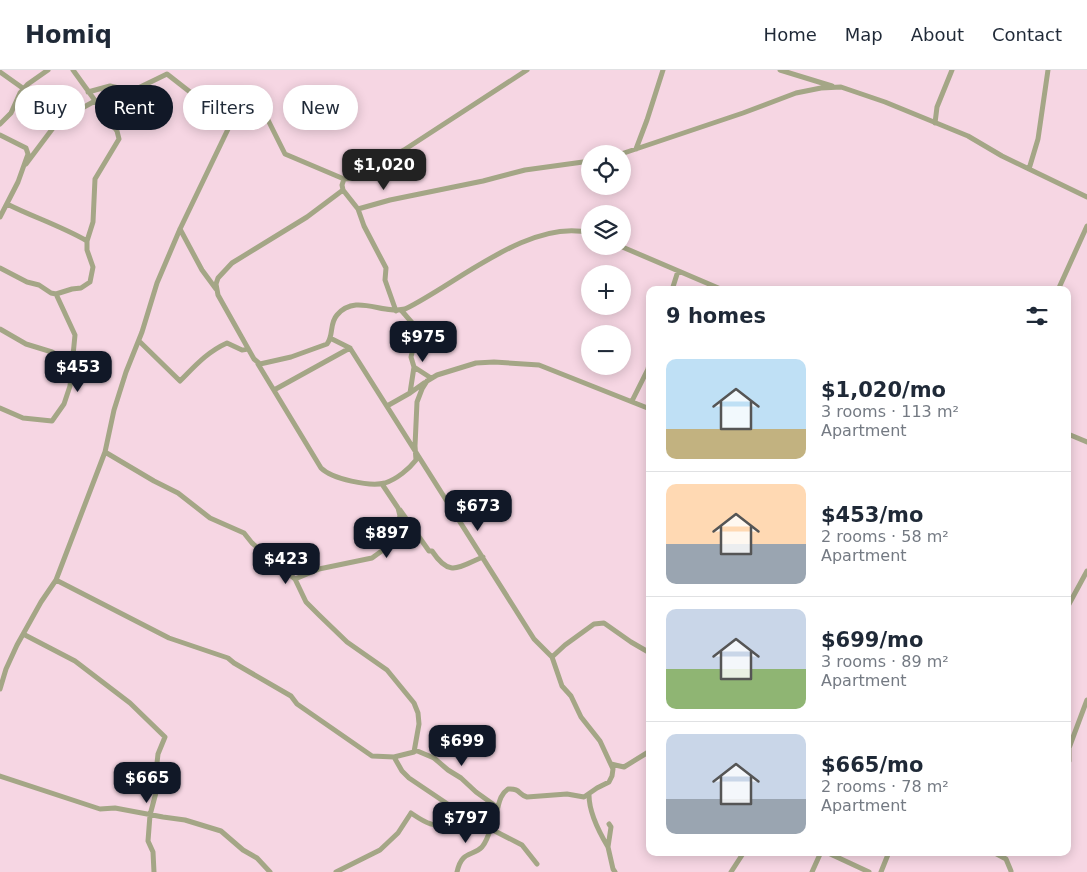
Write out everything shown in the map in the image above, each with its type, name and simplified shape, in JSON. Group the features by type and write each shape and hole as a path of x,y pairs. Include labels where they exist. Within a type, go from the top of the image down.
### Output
{"street":[{"path":"29,85 48,70"},
{"path":"23,168 53,128 95,101 73,70"},
{"path":"273,130 285,154 344,179 355,178 404,150 527,70"},
{"path":"636,149 663,70"},
{"path":"780,70 836,87"},
{"path":"935,123 937,107 952,70"},
{"path":"1029,169 1038,139 1048,70"},
{"path":"0,72 18,85"},
{"path":"88,92 110,86 132,90 165,72 183,86"},
{"path":"631,151 796,93 821,88 847,88 972,138 1002,156 1087,197"},
{"path":"0,124 11,112 15,102"},
{"path":"0,268 56,294 81,288 90,282 93,267 87,250 87,240 93,222 95,179 101,165 119,139 116,130"},
{"path":"0,689 6,669 32,618 56,580 105,452 114,410 126,372 139,341 157,283 180,228 228,130"},
{"path":"0,135 28,150 23,168 0,217"},
{"path":"358,209 525,170 581,162"},
{"path":"344,179 343,190 358,209 364,226 386,268 386,280 398,310 414,325 417,332 411,357 414,367 410,393"},
{"path":"216,289 218,278 232,263 307,217 343,190"},
{"path":"7,204 66,228 87,240"},
{"path":"1060,286 1087,226"},
{"path":"180,228 202,270 216,289 248,348 326,474 356,482 382,484 412,466 416,460 417,402 422,389 429,380"},
{"path":"258,364 291,357 323,347 330,338 333,320 348,305 361,304 398,310 412,306 478,266 525,241 567,231 581,231"},
{"path":"631,251 713,286"},
{"path":"673,286 678,271"},
{"path":"0,408 22,418 52,421 64,404 70,386 75,335 56,294"},
{"path":"0,329 26,344 52,352 72,364"},
{"path":"330,338 350,348 534,639 552,657 562,686 570,696 581,717 600,741 613,768 610,782 584,797 567,794 528,797 518,790 508,789 502,794 493,820 488,828 488,839 480,849 466,855 457,872"},
{"path":"139,341 180,382 203,357 215,348 227,343 242,350 248,348"},
{"path":"274,390 350,348"},
{"path":"387,406 429,380 476,364 494,362 539,365 646,407"},
{"path":"414,367 429,380"},
{"path":"632,401 646,373"},
{"path":"1071,435 1087,442"},
{"path":"56,580 169,638 228,658 291,696 297,704 372,756 394,757 412,754 415,750 419,724 418,713 402,687 387,670 347,642 306,602 295,580 252,543 244,533 210,518 178,493 154,482 105,452"},
{"path":"382,484 429,551 432,551 446,567 451,569 460,568 482,557"},
{"path":"295,580 319,569 372,558 390,545 400,516 398,508"},
{"path":"1071,600 1087,571"},
{"path":"552,657 594,624 600,623 604,623 630,642 646,650"},
{"path":"25,634 75,660 130,703 165,737 158,754 156,772 158,785 150,815 148,841 152,852 154,872"},
{"path":"1071,743 1086,708 1087,700"},
{"path":"415,750 434,758 461,778 466,785 497,806"},
{"path":"611,764 624,767 646,753"},
{"path":"394,757 402,771 409,778 455,809 468,812 488,828 522,845 536,864"},
{"path":"0,776 100,809 115,808 185,820 221,831 243,850 257,858 270,872"},
{"path":"589,795 589,805 601,836 608,847 615,872"},
{"path":"336,872 380,850 398,833 411,813 431,824 449,828 488,828"},
{"path":"608,847 611,827 609,824"},
{"path":"730,872 741,856"},
{"path":"812,872 818,856"},
{"path":"835,856 869,872"},
{"path":"881,872 887,856"},
{"path":"1000,856 1006,859 1011,871"}]}
